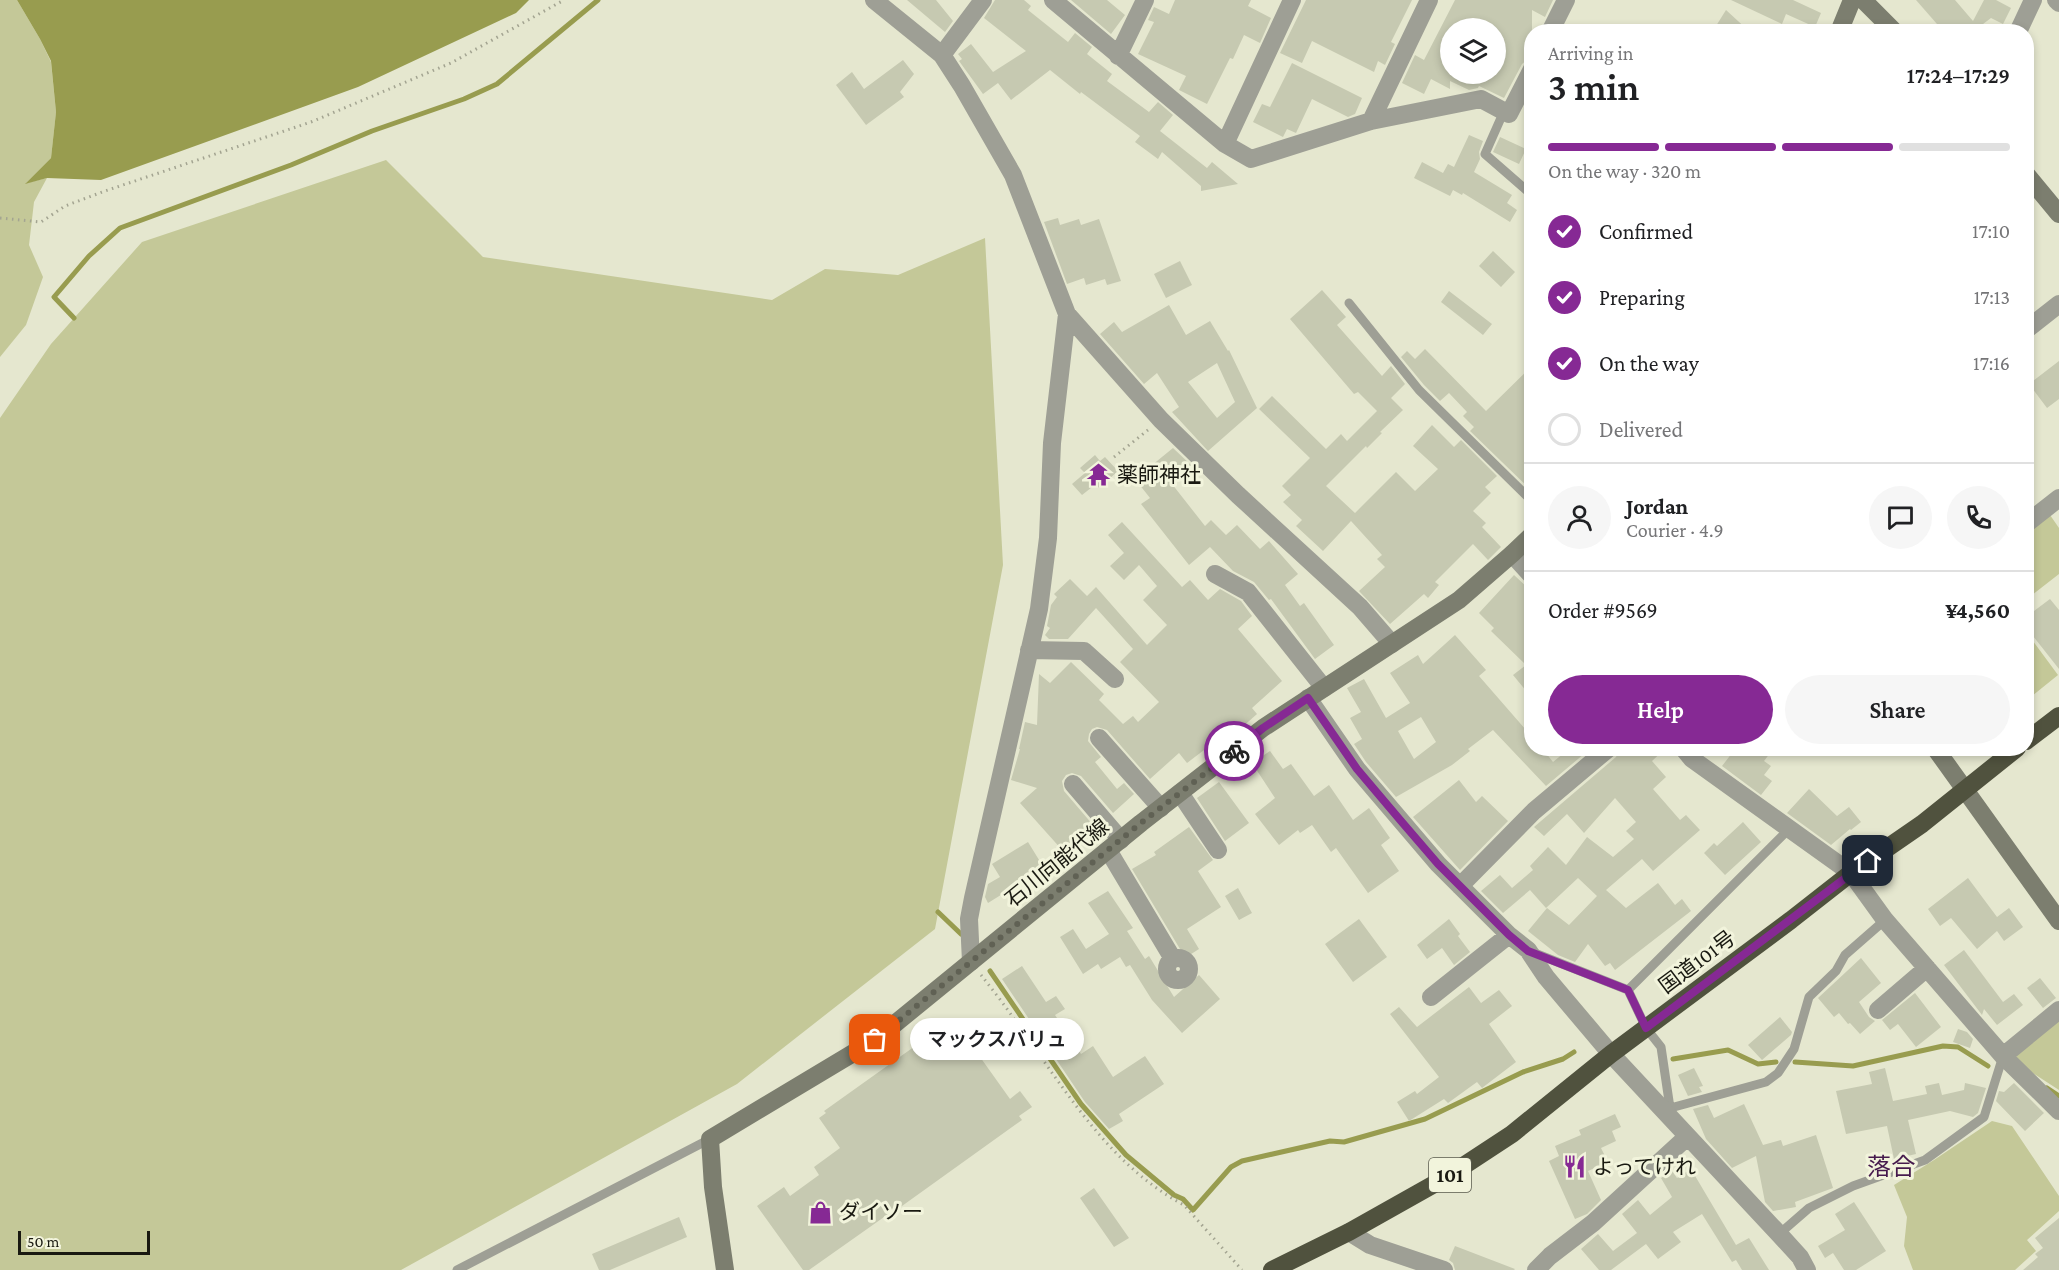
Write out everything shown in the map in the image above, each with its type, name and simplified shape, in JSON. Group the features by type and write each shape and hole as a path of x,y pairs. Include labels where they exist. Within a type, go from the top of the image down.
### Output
{"highway":[{"path":"2034,735 2059,716"},
{"name":"国道101号","path":"1272,1270 1349,1232 1445,1178 1512,1134 1611,1054 1851,873 1922,824 2007,756"}],"main road":[{"path":"1842,24 1852,0"},
{"path":"1863,0 1887,24"},
{"path":"2034,184 2059,214"},
{"name":"石川向能代線","path":"710,1139 875,1040 1263,728 1459,600 1524,543"},
{"path":"1941,756 2059,921"},
{"path":"710,1139 713,1187 725,1270"}],"street":[{"path":"874,0 942,55 1013,175 1067,314 1161,420 1238,495 1360,607 1392,644"},
{"path":"942,55 983,0"},
{"path":"1053,0 1225,144 1251,159 1371,122 1481,99 1509,114 1524,85"},
{"path":"1118,56 1144,0"},
{"path":"1225,144 1292,0"},
{"path":"1371,122 1429,0"},
{"path":"1555,24 1566,0"},
{"path":"2022,24 2033,0"},
{"path":"2056,0 2059,3"},
{"path":"2034,324 2059,304"},
{"path":"971,962 969,919 973,898 1039,609 1048,538 1052,443 1067,314"},
{"path":"2034,518 2059,498"},
{"path":"1512,555 1524,568"},
{"path":"1215,574 1248,592 1324,688"},
{"path":"1029,650 1084,651 1115,680"},
{"path":"1308,698 1357,769 1438,864 1528,951 1546,977 1611,1054 1667,1109 1688,1137 1800,1257 1807,1270"},
{"path":"1099,738 1161,808"},
{"path":"1460,886 1534,811 1599,756"},
{"path":"1690,756 1851,873 1885,920 2003,1056 2059,1112"},
{"path":"1073,784 1115,845 1173,959"},
{"path":"1180,793 1218,850"},
{"path":"1431,997 1509,935"},
{"path":"1878,1010 1927,968"},
{"path":"2003,1056 2059,1010"},
{"path":"1536,1270 1550,1256 1593,1223 1688,1137"},
{"path":"1349,1232 1370,1245 1444,1270"}],"lane":[{"path":"1504,111 1485,154 1524,188"},
{"path":"1349,303 1419,390 1524,493"},
{"path":"1628,990 1789,829"},
{"path":"1528,951 1628,990 1646,1028 1661,1047 1667,1109 1766,1082 1778,1073 1794,1049 1809,997 1836,971 1845,955 1885,920"},
{"path":"1779,1234 1809,1208 1853,1186 1925,1160 1983,1117 2003,1056"},
{"path":"457,1270 710,1139"}],"path":[{"path":"0,218 41,222 65,206 105,191 311,122 451,63 564,0"},
{"path":"1113,457 1161,420"},
{"path":"971,962 1073,1103 1123,1160 1171,1198 1184,1204 1242,1270"}],"shaded area":[{"path":"0,0 17,0 40,39 51,62 56,112 51,158 26,183 47,178 34,202 29,245 43,277 26,325 0,357"},
{"path":"17,0 529,0 516,13 358,87 101,180 47,178 25,184 51,158 56,112 51,61"},
{"path":"386,160 483,257 772,300 825,269 898,275 985,238 1003,565 935,929 737,1084 401,1270 0,1270 0,418 51,344 142,242"},
{"path":"2050,515 2059,528 2059,574 2034,594 2034,527"},
{"path":"2034,642 2058,675 2034,694"},
{"path":"2059,1019 2059,1090 2025,1068 2015,1055"},
{"path":"1992,1121 2012,1126 2059,1196 2059,1211 2027,1240 2036,1251 2015,1270 1913,1270 1904,1246 1907,1217 1894,1185"}],"building":[{"path":"907,0 936,0 953,21 945,32"},
{"path":"995,0 1024,0 1031,6 1028,10 1068,42 1075,33 1092,47 1087,54 1112,74 1107,81 1149,112 1158,102 1173,115 1160,131 1207,168 1212,162 1238,184 1201,191 1201,186 1162,152 1158,159 1135,142 1140,136 1050,70 1011,100 998,83 983,94 959,61 962,59 958,54 971,44 993,72 1026,51 984,18"},
{"path":"1071,0 1107,0 1125,15 1111,34"},
{"path":"1175,0 1251,0 1248,6 1271,18 1260,43 1244,35 1207,104 1179,90 1186,76 1138,54 1154,22 1148,20 1154,7 1169,14"},
{"path":"1306,0 1412,0 1391,42 1395,44 1385,65 1378,61 1374,72 1312,41 1302,63 1280,53"},
{"path":"1455,0 1553,0 1545,17 1532,10 1532,24 1524,24 1524,62 1504,98 1479,86 1469,90 1456,84 1506,84 1506,18 1446,18"},
{"path":"1731,0 1793,0 1821,13 1816,24 1808,24 1786,14 1782,24"},
{"path":"1916,0 1955,0 1973,21 1984,0 1996,0 2011,8 2003,24 1991,18 1983,24 1937,24"},
{"path":"1726,10 1741,24 1717,24"},
{"path":"1440,29 1440,84 1431,79 1424,94 1402,83 1415,55 1424,60"},
{"path":"903,60 914,74 900,92 904,97 866,125 836,85 852,72 864,89"},
{"path":"1292,63 1362,98 1355,114 1348,117 1312,99 1296,133 1287,129 1283,137 1253,122 1262,104 1270,107"},
{"path":"1440,84 1450,84 1450,89"},
{"path":"1469,135 1483,141 1479,152 1480,159 1474,172 1512,195 1507,203 1517,210 1510,222 1463,193 1462,195 1453,190 1450,196 1414,178 1422,162 1443,173 1448,164 1454,167"},
{"path":"1500,137 1524,148 1519,164 1493,152"},
{"path":"1058,218 1060,225 1079,219 1081,225 1099,219 1121,281 1107,285 1105,279 1086,285 1084,278 1067,284 1044,222"},
{"path":"1493,251 1515,272 1501,287 1479,266"},
{"path":"1180,261 1192,285 1166,298 1154,274"},
{"path":"1322,290 1346,317 1337,325 1382,376 1391,366 1405,384 1391,398 1403,410 1326,486 1355,513 1396,472 1415,491 1438,469 1413,446 1432,425 1454,447 1461,440 1497,476 1485,487 1491,493 1473,511 1486,523 1482,527 1501,547 1488,560 1473,544 1435,582 1439,585 1428,598 1424,594 1390,624 1359,591 1385,567 1377,559 1382,555 1351,521 1323,551 1296,526 1302,520 1283,502 1291,495 1282,486 1310,458 1259,409 1272,396 1326,449 1341,434 1347,441 1377,411 1358,392 1354,394 1290,319"},
{"path":"1449,291 1492,324 1483,335 1441,302"},
{"path":"1169,305 1186,335 1210,321 1229,350 1257,408 1208,451 1172,412 1179,407 1157,373 1144,384 1100,334 1114,322 1122,332","holes":["1217,363 1235,402 1217,418 1188,382"]},
{"path":"1425,349 1486,411 1524,374 1524,483 1470,431 1474,427 1463,416 1467,412 1449,393 1440,401 1401,357 1407,351 1415,359"},
{"path":"2059,361 2059,399 2047,408 2034,391 2034,380"},
{"path":"1173,448 1191,465 1172,484 1205,526 1211,520 1226,535 1237,525 1260,549 1269,541 1298,574 1285,585 1300,606 1304,603 1334,645 1315,659 1271,599 1269,600 1254,582 1233,571 1210,547 1189,565 1141,504 1150,498 1135,479"},
{"name":"薬師神社","path":"1095,455 1100,461 1105,457 1118,471 1099,488 1096,484 1082,495 1072,484 1085,473 1080,468"},
{"path":"1122,522 1182,587 1190,580 1208,600 1220,589 1241,601 1252,616 1238,629 1282,681 1252,708 1257,714 1240,729 1237,725 1187,763 1179,753 1150,779 1107,730 1097,727 1092,729 1088,741 1101,757 1095,762 1117,789 1124,783 1134,794 1113,813 1081,776 1072,773 1066,775 1062,781 1064,791 1093,825 1063,851 1020,803 1037,788 1011,780 1025,722 1037,725 1039,674 1050,683 1071,662 1104,694 1099,700 1123,724 1133,716 1138,722 1159,702 1120,662 1133,649 1096,608 1068,639 1049,639 1045,635 1050,628 1047,626 1051,605 1057,597 1054,594 1070,579 1087,596 1096,587 1147,645 1167,625 1143,600 1157,586 1139,565 1124,580 1110,566 1124,553 1108,535"},
{"path":"1514,575 1524,584 1524,663 1491,631 1494,628 1479,613"},
{"path":"2050,599 2059,610 2059,669 2034,637 2034,611"},
{"path":"1455,635 1486,670 1479,676 1524,728 1524,756 1548,756 1553,762 1560,756 1582,756 1546,786 1493,730 1452,765 1396,797 1354,744 1362,739 1350,718 1361,712 1347,688 1364,679 1386,718 1410,703 1390,673 1418,655 1423,664","holes":["1421,717 1436,742 1414,759 1398,731"]},
{"path":"1524,667 1524,688 1513,675"},
{"path":"1270,751 1283,769 1291,764 1314,796 1329,785 1353,820 1369,808 1390,838 1381,845 1399,871 1368,893 1336,848 1331,852 1312,825 1300,833 1298,830 1279,845 1255,814 1275,798 1252,763"},
{"path":"1657,756 1652,761 1666,777 1653,789 1680,820 1686,815 1700,830 1653,871 1642,859 1606,890 1626,908 1658,883 1675,905 1682,899 1691,911 1615,970 1610,963 1605,966 1588,944 1575,962 1558,955 1528,931 1547,908 1569,925 1597,896 1578,878 1546,908 1530,890 1503,913 1481,891 1500,875 1512,888 1533,870 1530,866 1548,847 1566,865 1587,837 1613,857 1634,839 1626,831 1636,822 1615,798 1584,833 1567,814 1544,836 1534,827 1616,757"},
{"path":"1730,756 1768,756 1764,761 1771,766 1764,775 1772,781 1761,795 1722,766"},
{"path":"1459,780 1476,802 1482,796 1508,821 1460,870 1413,817"},
{"path":"1219,782 1249,823 1225,841 1197,798"},
{"path":"1809,789 1837,816 1849,807 1861,822 1831,845 1787,813"},
{"path":"1743,822 1761,842 1725,875 1704,853 1714,843 1717,846"},
{"path":"1189,827 1213,860 1198,871 1221,907 1187,929 1199,949 1188,956 1183,954 1132,869 1156,855 1154,852"},
{"path":"1028,842 1044,868 988,903 985,897 988,884 1000,877 992,864"},
{"path":"1968,878 1997,917 2009,908 2023,927 2004,941 1997,931 1977,949 1951,918 1940,926 1928,909"},
{"path":"1238,888 1252,913 1239,920 1225,896"},
{"path":"1108,891 1133,928 1127,931 1145,959 1149,956 1174,997 1199,975 1220,999 1182,1033 1152,1000 1130,965 1126,967 1120,957 1101,969 1098,964 1083,974 1060,937 1073,929 1086,949 1109,934 1088,903"},
{"path":"1359,919 1387,957 1353,982 1325,944"},
{"path":"1449,919 1470,952 1454,965 1442,948 1427,959 1417,945"},
{"path":"1964,950 2003,1002 2014,994 2023,1005 1997,1025 1984,1009 1982,1015 1944,965"},
{"path":"1861,958 1881,983 1859,1002 1869,1017 1875,1021 1860,1034 1839,1013 1834,1017 1818,998"},
{"path":"1022,966 1046,1002 1056,996 1065,1009 1055,1015 1081,1054 1093,1046 1113,1077 1145,1056 1164,1084 1119,1114 1123,1121 1109,1129 1085,1102 1002,979"},
{"path":"2040,978 2056,998 2043,1008 2027,988"},
{"path":"1469,987 1481,1003 1499,990 1512,1006 1489,1024 1516,1062 1482,1088 1477,1082 1448,1103 1444,1099 1409,1121 1397,1102 1415,1091 1417,1094 1439,1077 1390,1014 1399,1007 1417,1027"},
{"path":"1915,993 1941,1027 1916,1047 1898,1024 1890,1030 1882,1020"},
{"path":"1780,1017 1792,1032 1791,1035 1762,1060 1748,1045"},
{"path":"953,1019 1010,1099 1020,1091 1032,1107 1019,1116 1022,1120 895,1211 809,1270 803,1270 757,1206 784,1187 790,1196 819,1175 814,1167 840,1148 819,1118 826,1113 824,1111"},
{"path":"1958,1029 1967,1032 1973,1039 1970,1048 1953,1042"},
{"path":"1694,1068 1703,1086 1699,1087 1702,1092 1688,1096 1678,1075"},
{"path":"1885,1068 1893,1101 1927,1094 1925,1086 1939,1083 1942,1095 1964,1090 1965,1083 1986,1088 1978,1113 1973,1117 1950,1111 1908,1120 1916,1154 1894,1159 1887,1126 1846,1134 1836,1091 1872,1084 1869,1072"},
{"path":"2014,1083 2044,1113 2025,1131 1996,1101 1999,1091 2004,1092"},
{"path":"1744,1104 1763,1145 1781,1140 1783,1146 1816,1135 1833,1188 1795,1202 1796,1207 1773,1211 1765,1202 1756,1156 1732,1168 1706,1139 1693,1109 1708,1105 1714,1118"},
{"name":"よってけれ","path":"1615,1114 1621,1127 1612,1131 1616,1141 1601,1148 1608,1162 1588,1171 1601,1200 1587,1214 1575,1219 1549,1161 1559,1156 1555,1146 1581,1135 1579,1130"},
{"path":"1691,1169 1736,1245 1749,1238 1769,1270 1742,1270 1736,1260 1732,1262 1702,1214 1673,1232 1681,1242 1658,1259 1646,1244 1611,1270 1599,1270 1581,1249 1598,1234 1613,1251 1637,1233 1622,1214 1638,1200 1650,1215 1672,1197 1661,1178 1672,1171 1677,1178"},
{"path":"1094,1188 1129,1238 1114,1247 1080,1198"},
{"path":"1854,1202 1886,1251 1856,1270 1844,1270 1833,1253 1825,1258 1818,1246 1845,1230 1835,1214"},
{"path":"679,1217 687,1237 610,1270 599,1270 592,1254"},
{"path":"2059,1218 2059,1270 2023,1270 2038,1257 2035,1254 2043,1248 2035,1238"},
{"path":"1455,1246 1515,1269 1455,1270 1453,1263 1449,1260"}],"waterway":[{"path":"74,318 54,297 89,256 120,228 291,165 372,131 464,99 497,84 598,0"},
{"path":"938,912 961,934"},
{"path":"990,971 1081,1104 1126,1155 1174,1195 1183,1199 1193,1210 1231,1167 1242,1161 1330,1141 1344,1142 1425,1119 1523,1072 1563,1059 1574,1052"},
{"path":"1795,1062 1853,1066 1943,1046 1958,1047 1988,1066"},
{"path":"1673,1059 1728,1050 1758,1064 1776,1062"},
{"path":"2047,1088 2059,1096"}],"way so far":[{"path":"875,1040 1141,823 1234,751"}],"place":[{"name":"薬師神社","path":"1099,475"},
{"name":"マックスバリュ","path":"875,1040"},
{"name":"よってけれ","path":"1575,1167"},
{"name":"ダイソー","path":"821,1212"}],"district":[{"name":"落合","path":"1891,1166"}],"route":[{"path":"1234,751 1263,728 1308,698 1357,769 1401,821 1438,864 1509,935 1528,951 1628,990 1646,1028 1868,861"}]}
